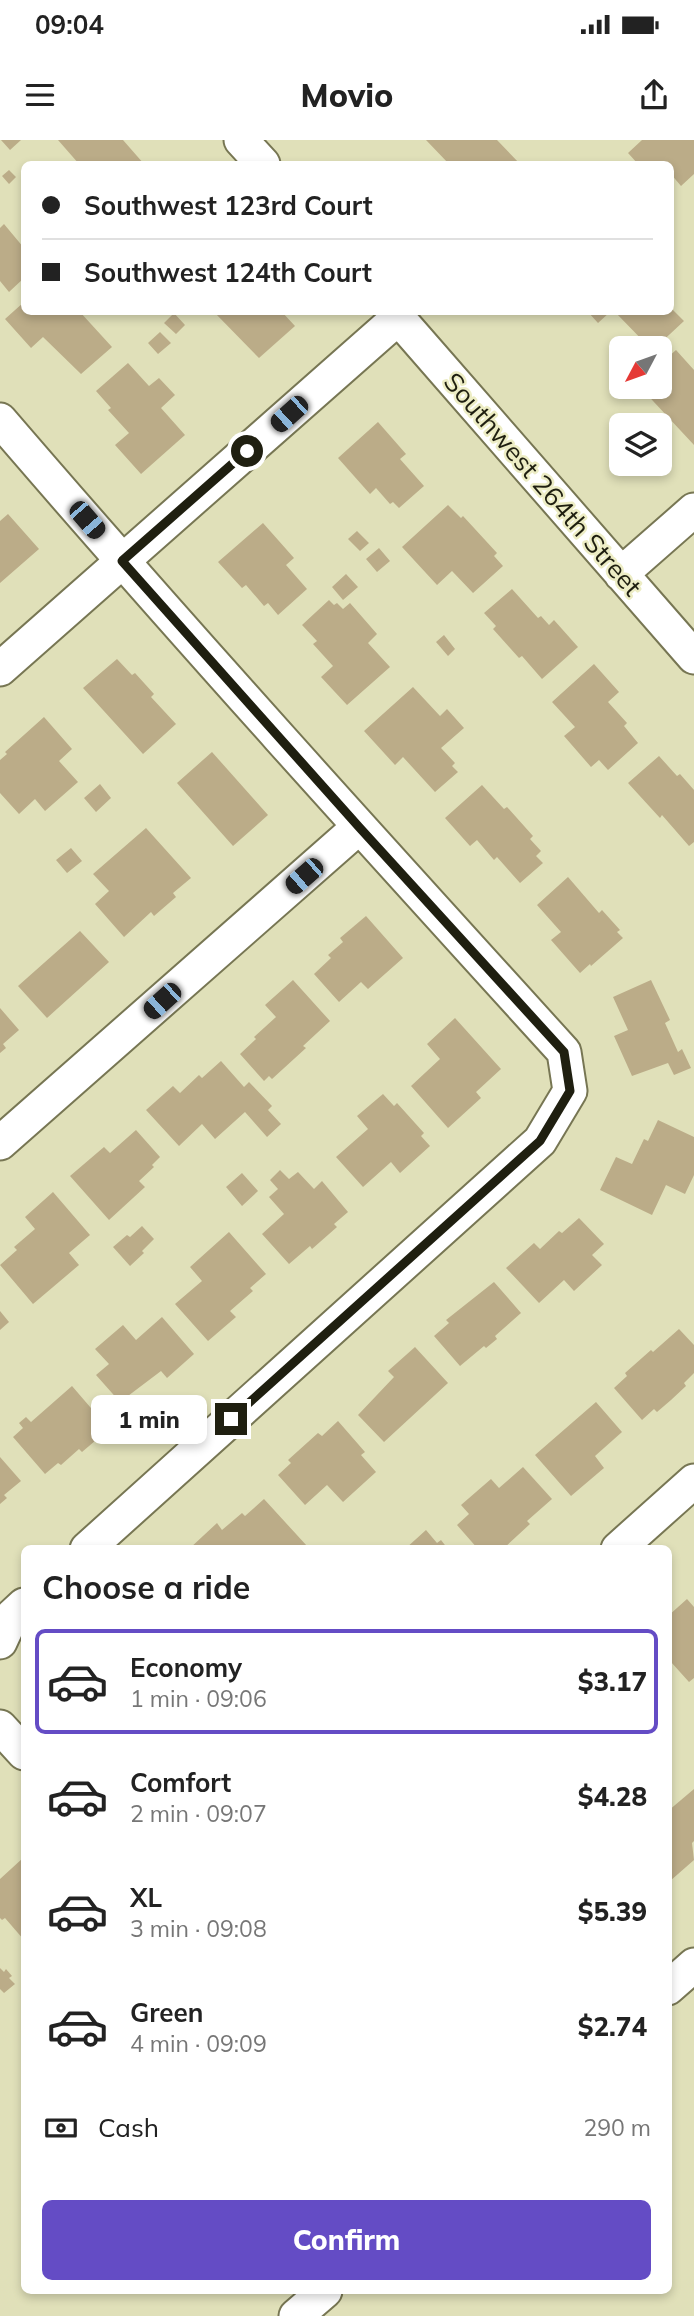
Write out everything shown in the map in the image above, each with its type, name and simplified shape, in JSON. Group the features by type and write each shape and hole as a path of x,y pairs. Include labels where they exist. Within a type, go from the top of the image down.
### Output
{"street":[{"path":"241,140 260,161"},
{"path":"0,669 394,315"},
{"name":"Southwest 264th Street","path":"396,315 694,657"},
{"path":"0,420 359,827 564,1052 570,1091 540,1141 91,1545"},
{"path":"621,574 694,510"},
{"path":"0,1143 359,827"},
{"path":"622,1545 694,1481"},
{"path":"0,1642 12,1616 21,1608"},
{"path":"0,1727 21,1750"},
{"path":"672,1984 694,1965"},
{"path":"296,2316 322,2294"}],"building":[{"path":"1,140 21,140 10,150"},
{"path":"58,140 123,140 141,161 76,161"},
{"path":"426,140 497,140 517,161 446,161"},
{"path":"642,140 694,140 694,174 681,186 674,178 674,161 635,161 628,153"},
{"path":"9,170 16,177 9,184 2,176"},
{"path":"4,224 21,244 21,281 9,292 0,281 0,228"},
{"path":"21,305 21,315 83,315 112,347 81,374 43,337 31,348 5,319"},
{"path":"674,311 684,321 668,336 638,336 618,315 674,315"},
{"path":"172,315 176,315 185,325 176,334 164,323"},
{"path":"217,315 285,315 295,326 259,358"},
{"path":"591,315 607,315 598,323"},
{"path":"160,332 171,343 158,354 148,343"},
{"path":"676,350 694,370 694,445 672,421 672,413 664,413 651,399 672,399 672,354"},
{"path":"128,363 149,386 159,378 175,395 161,408 185,435 141,474 115,445 129,433 108,410 111,408 96,391"},
{"path":"378,422 406,454 400,459 424,486 399,508 393,502 390,504 376,488 370,494 338,458"},
{"path":"448,505 461,518 463,516 497,553 494,556 503,566 473,593 452,571 437,585 402,547"},
{"path":"8,514 39,549 0,583 0,521"},
{"path":"263,523 294,558 286,565 307,589 278,615 268,603 264,606 246,585 242,588 218,562"},
{"path":"357,531 369,543 360,551 348,539"},
{"path":"379,548 390,561 377,572 366,559"},
{"path":"346,574 358,587 343,600 332,587"},
{"path":"512,589 538,618 541,616 549,625 554,620 578,647 542,679 493,629 496,626 484,613"},
{"path":"329,600 343,609 350,603 377,634 368,643 390,667 347,705 321,677 333,666 313,644 317,641 302,625"},
{"path":"444,635 455,649 448,656 436,642"},
{"path":"117,659 132,675 135,673 154,694 151,697 176,724 143,754 83,688"},
{"path":"594,664 619,692 608,702 627,723 624,726 638,743 608,770 599,760 591,767 564,736 575,727 552,702"},
{"path":"413,687 440,716 447,709 464,728 441,748 455,763 452,766 458,772 435,792 403,757 395,765 364,731"},
{"path":"44,717 72,749 59,761 78,782 45,811 35,799 19,814 0,793 0,760 7,754 5,752"},
{"path":"212,752 268,815 233,846 177,783"},
{"path":"659,756 694,790 694,842 689,846 662,815 660,818 628,783"},
{"path":"100,784 111,798 96,812 84,798"},
{"path":"482,785 504,809 507,807 533,836 530,839 541,851 536,856 543,863 520,883 497,857 494,860 477,840 470,846 445,818"},
{"path":"146,828 191,878 173,893 176,897 154,916 151,912 124,937 95,904 109,891 93,874"},
{"path":"71,848 82,861 67,873 56,860"},
{"path":"568,877 599,913 602,910 620,930 617,932 623,938 580,973 551,940 561,932 537,905"},
{"path":"366,916 403,958 368,989 361,982 339,1002 314,974 331,958 328,955 343,942 340,938"},
{"path":"80,931 109,962 47,1018 18,986"},
{"path":"293,980 330,1021 303,1046 306,1048 272,1079 269,1076 264,1081 240,1054 276,1017 265,1005"},
{"path":"651,980 670,1020 665,1023 678,1052 682,1049 691,1068 674,1075 668,1063 632,1076 614,1036 628,1030 613,997"},
{"path":"0,1008 19,1030 3,1044 6,1048 0,1053"},
{"path":"455,1018 501,1069 476,1092 481,1098 448,1128 411,1086 440,1059 427,1044"},
{"path":"221,1061 244,1087 249,1082 272,1106 268,1110 281,1124 267,1137 245,1112 215,1139 202,1124 179,1146 146,1110 173,1086 180,1093 199,1075 202,1078"},
{"path":"383,1094 394,1106 397,1103 424,1133 421,1136 430,1146 400,1173 391,1162 363,1187 336,1157 368,1129 357,1116"},
{"path":"658,1120 694,1137 694,1175 685,1194 666,1185 652,1215 600,1190 616,1157 632,1164 644,1139 648,1141"},
{"path":"136,1130 160,1157 139,1181 145,1187 109,1220 70,1176 104,1147 110,1153"},
{"path":"280,1170 289,1179 298,1172 314,1189 322,1181 348,1212 334,1224 337,1227 312,1249 310,1246 289,1264 262,1234 284,1214 269,1197 278,1189 270,1180"},
{"path":"242,1173 258,1191 242,1206 226,1187"},
{"path":"53,1192 90,1235 69,1253 79,1265 33,1304 0,1265 17,1250 14,1247 35,1229 25,1217"},
{"path":"579,1218 604,1244 592,1255 602,1265 574,1291 564,1280 539,1303 506,1268 534,1243 540,1249 559,1231 562,1233"},
{"path":"142,1226 154,1239 130,1266 113,1247"},
{"path":"229,1232 266,1274 250,1288 253,1291 230,1311 236,1317 208,1341 175,1304 202,1281 190,1267"},
{"path":"494,1282 521,1313 495,1336 497,1339 460,1366 434,1336 449,1323 446,1320"},
{"path":"0,1311 9,1322 0,1330"},
{"path":"162,1317 194,1354 167,1378 161,1371 120,1402 96,1375 109,1364 95,1349 123,1325 136,1340"},
{"path":"679,1329 694,1345 694,1373 684,1383 686,1386 671,1400 657,1412 654,1409 642,1420 614,1388 627,1376 625,1373"},
{"path":"415,1347 448,1383 384,1442 358,1415 394,1377 388,1371"},
{"path":"72,1386 109,1429 82,1452 79,1449 61,1465 58,1463 45,1474 13,1437 23,1428 19,1423 26,1417 31,1422"},
{"path":"596,1402 622,1432 595,1456 604,1468 571,1496 535,1455"},
{"path":"338,1421 365,1452 361,1455 376,1472 343,1502 327,1485 305,1505 278,1475 291,1463 288,1460 318,1433 322,1436"},
{"path":"0,1457 21,1481 4,1495 7,1498 0,1504"},
{"path":"523,1467 552,1499 527,1521 530,1524 507,1545 474,1545 457,1525 469,1514 461,1505 491,1479 499,1488"},
{"path":"264,1499 306,1545 193,1545 217,1523 222,1530 242,1513 245,1516"},
{"path":"426,1530 437,1543 441,1540 445,1545 409,1545"},
{"path":"687,1599 694,1607 694,1678 689,1682 672,1663 672,1612"},
{"path":"694,1789 694,1860 672,1879 672,1808"},
{"path":"21,1860 21,1937 5,1918 0,1918 0,1879"},
{"path":"0,1968 4,1972 6,1969 15,1984 4,1993 0,1989"}],"route":[{"path":"231,1419 540,1141 570,1091 564,1052 122,561 247,451"}]}
